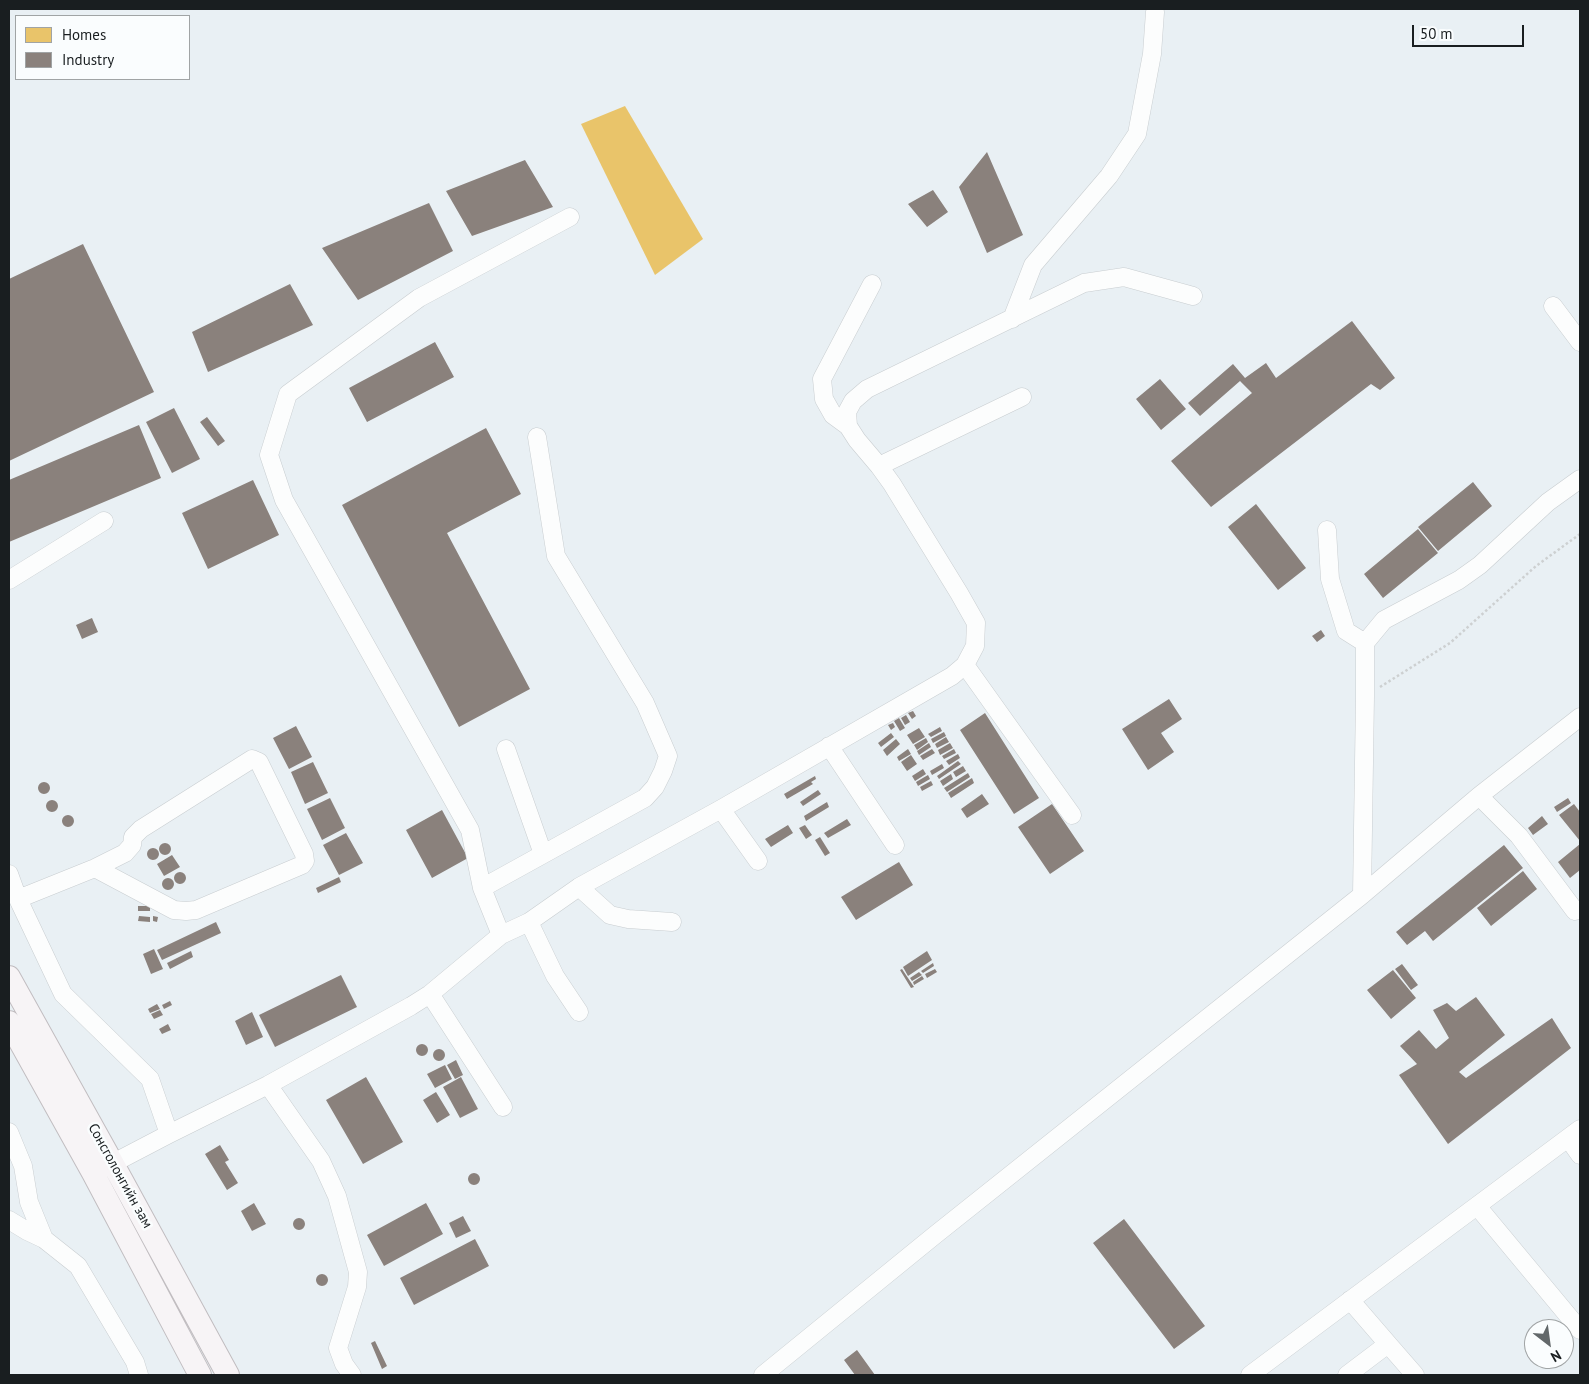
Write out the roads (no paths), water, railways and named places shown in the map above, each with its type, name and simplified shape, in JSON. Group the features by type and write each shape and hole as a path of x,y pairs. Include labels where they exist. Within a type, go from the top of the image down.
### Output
{"main road":[{"name":"Сонсголонгийн зам","path":"9,977 228,1375"},
{"name":"Сонсголонгийн зам","path":"9,1022 93,1174 200,1375"}],"lane":[{"path":"1012,319 1033,264 1109,176 1137,134 1152,54 1154,12"},
{"path":"501,935 482,888 470,830 284,500 269,455 288,394 419,298 570,217"},
{"path":"848,426 847,412 853,401 867,389 1084,283 1124,277 1193,296"},
{"path":"93,1174 268,1085 411,1006 430,994 501,935 529,922 580,887 721,809 952,676 965,665 975,646 976,623 879,466 848,426 833,415 824,399 822,379 872,284"},
{"path":"1553,306 1580,342"},
{"path":"879,466 1022,397"},
{"path":"482,888 645,798 663,771 668,756 645,703 556,556 537,437"},
{"path":"1362,895 1366,696 1365,643 1384,620 1459,580 1480,565 1548,502 1580,479"},
{"path":"9,580 104,521"},
{"path":"1327,530 1330,579 1346,631 1365,643"},
{"path":"965,665 1072,815"},
{"path":"763,1375 935,1235 1362,895 1479,796 1580,717"},
{"path":"829,746 895,844"},
{"path":"506,750 543,854"},
{"path":"18,899 95,868 125,853 132,845 133,837 141,829 252,760 259,762 304,854 305,861 302,866 196,910 186,912 174,910 95,868"},
{"path":"1479,796 1519,836 1575,911"},
{"path":"721,809 758,861"},
{"path":"9,874 18,899 63,994 150,1079 169,1134"},
{"path":"580,887 610,914 628,919 672,922"},
{"path":"529,922 555,976 579,1012"},
{"path":"430,994 503,1107"},
{"path":"268,1085 321,1160 337,1196 358,1272 357,1287 338,1348 344,1364 352,1375"},
{"path":"9,1132 16,1165 44,1239"},
{"path":"1250,1375 1574,1134 1580,1155"},
{"path":"1477,1206 1580,1330"},
{"path":"9,1220 44,1239 78,1266 135,1362 139,1375"},
{"path":"1350,1300 1415,1375"},
{"path":"1347,1375 1388,1344"}]}
